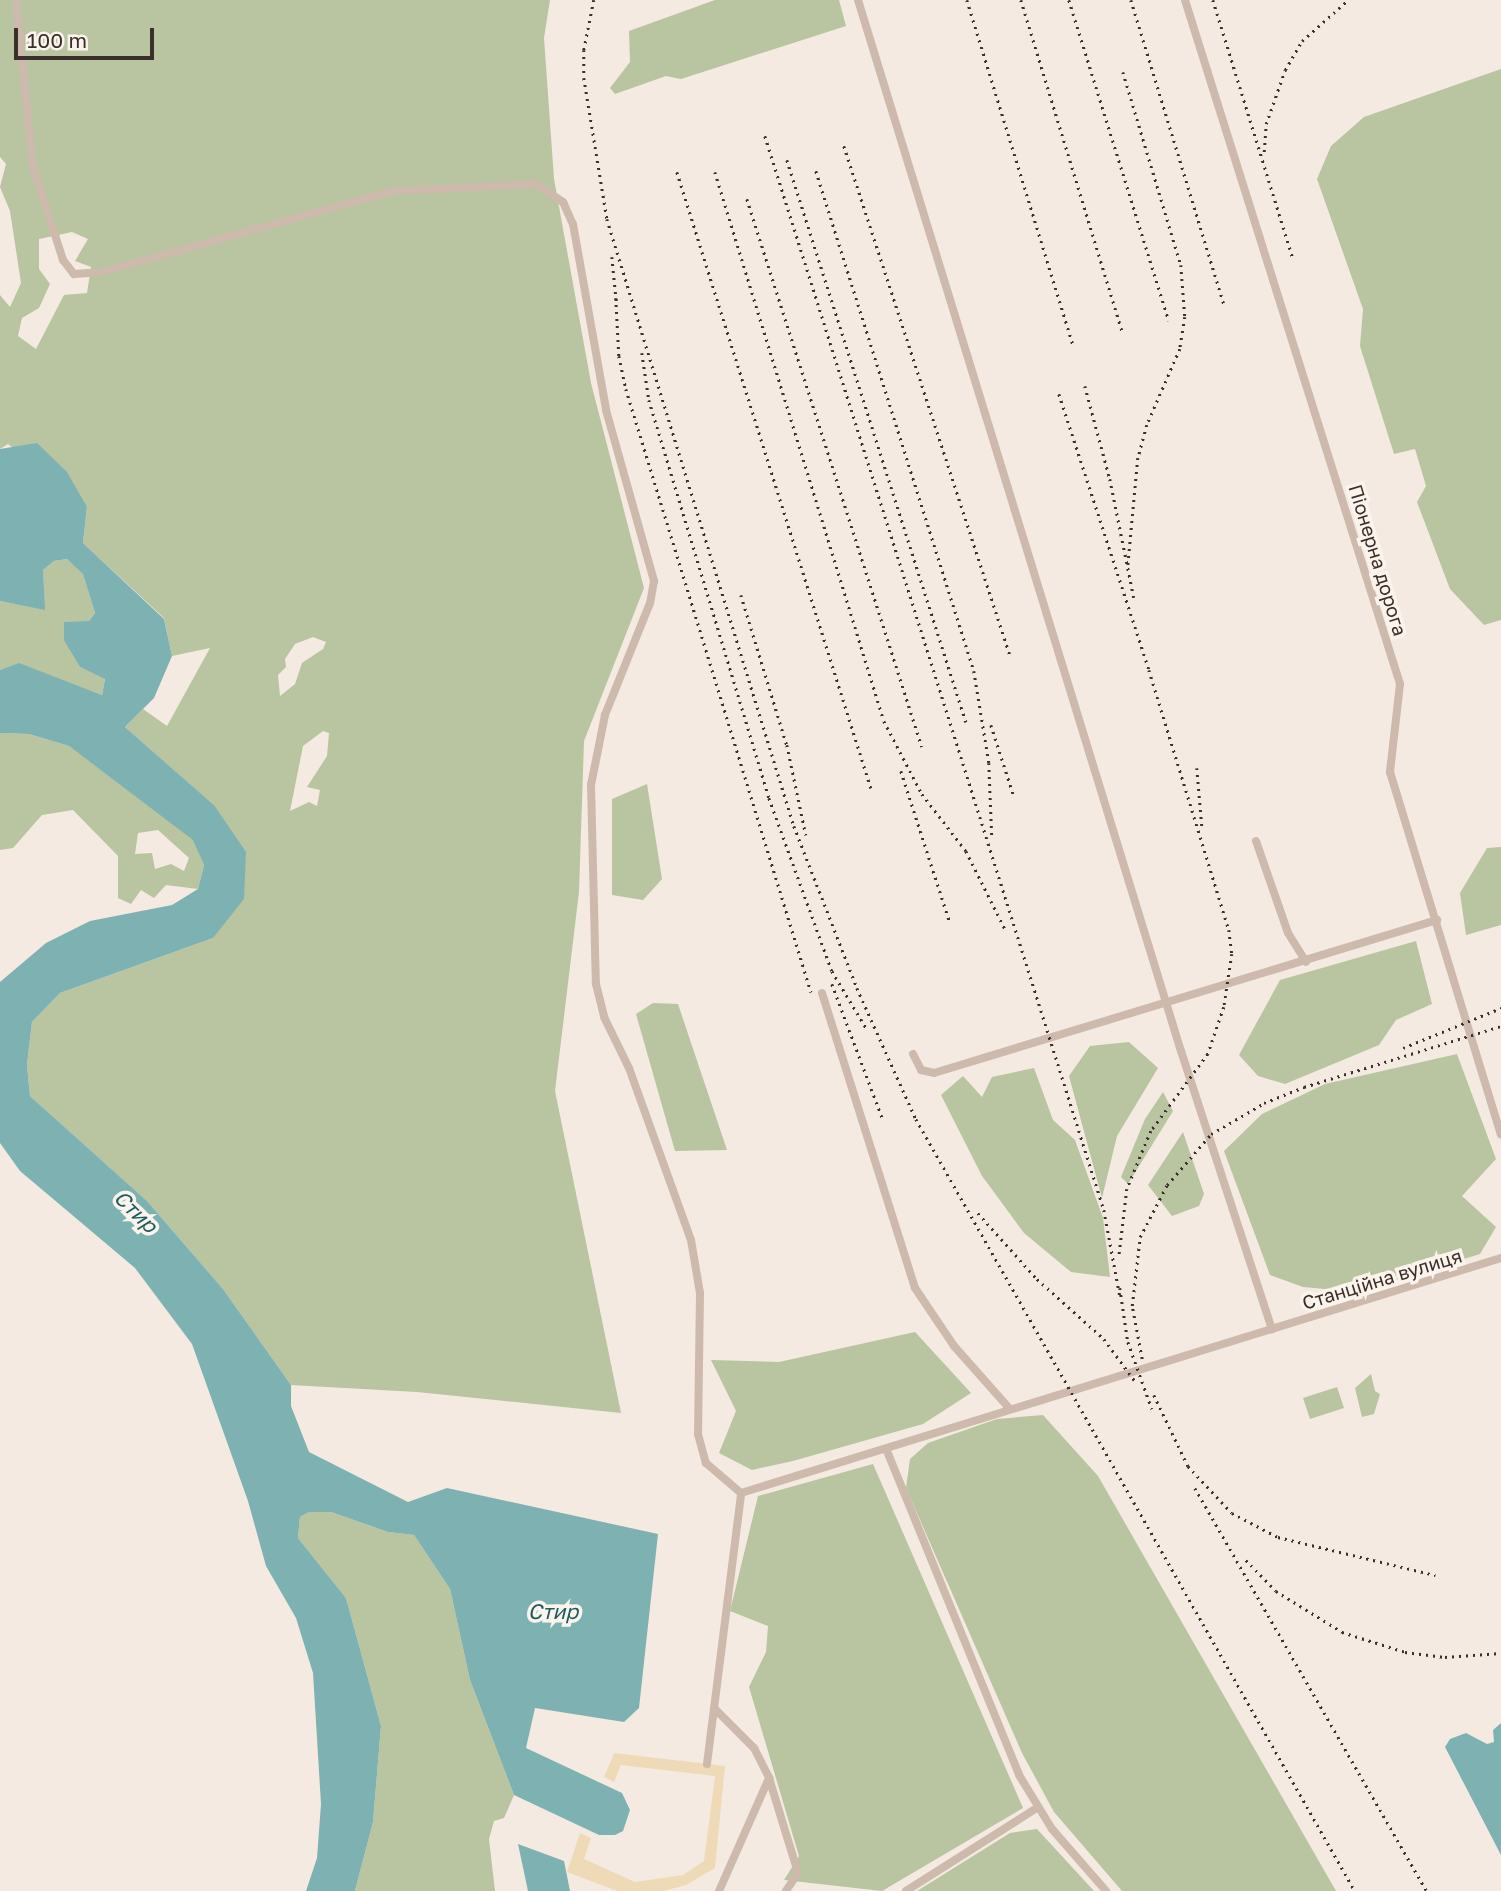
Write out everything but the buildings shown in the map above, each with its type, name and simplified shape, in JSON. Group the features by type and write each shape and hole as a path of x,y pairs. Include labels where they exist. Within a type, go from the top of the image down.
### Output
{"street":[{"path":"16,0 33,167 63,260 74,274 102,272 393,191 537,184 563,202 573,224 606,410 654,581 650,603 605,715 591,785 596,984 604,1017 629,1068 691,1240 700,1293 698,1434 706,1463 741,1493 707,1764"},
{"path":"858,0 1167,1003 1272,1329"},
{"name":"Піонерна дорога","path":"1185,0 1400,684 1390,772 1501,1134"},
{"path":"1256,841 1288,933 1306,962"},
{"path":"913,1054 921,1070 934,1073 1437,920"},
{"path":"822,993 915,1288 954,1346 1009,1408"},
{"name":"Станційна вулиця","path":"741,1493 887,1451 1009,1408 1501,1258"},
{"path":"887,1451 1000,1735 1037,1808 1106,1891"},
{"path":"714,1708 754,1748 769,1778 798,1873 786,1891"},
{"path":"719,1891 769,1778"},
{"path":"906,1891 1037,1808"}],"green space":[{"path":"0,0 550,0 544,38 554,179 591,383 644,588 584,741 579,892 555,1091 621,1413 417,1392 291,1385 223,1289 147,1201 30,1096 27,1065 32,1022 60,993 213,938 214,805 125,727 143,709 167,726 210,648 172,656 164,618 83,543 87,507 8,444 0,449 0,295 10,307 21,283 10,211 0,187 6,164 0,157","holes":["72,232 88,239 75,261 91,267 87,293 64,295 36,349 18,336 22,318 39,308 50,284 39,269 39,239","313,637 326,642 323,649 302,663 295,684 280,696 278,675 286,667 285,659 295,644","323,731 329,733 327,756 307,787 320,790 317,806 309,802 290,811 303,746"]},
{"path":"715,0 839,0 846,26 681,79 666,76 615,94 610,88 630,62 629,31"},
{"path":"1501,69 1501,620 1484,625 1450,589 1417,502 1426,486 1415,449 1394,454 1360,346 1363,309 1317,179 1331,146 1364,117"},
{"path":"67,559 83,573 95,613 89,621 80,667 105,678 102,695 19,664 0,670 0,601 44,609 43,570 54,561"},
{"path":"0,733 29,734 69,746 166,818 194,840 204,865 198,889 166,885 154,898 141,890 131,904 118,898 118,856 73,810 42,815 13,848 0,850","holes":["158,830 189,858 184,871 171,864 155,869 152,853 135,854 138,833"]},
{"path":"647,784 662,879 643,900 612,895 612,799"},
{"path":"1501,847 1501,925 1466,935 1460,893 1487,848"},
{"path":"1416,941 1432,1004 1396,1020 1379,1045 1285,1084 1258,1076 1239,1055 1280,980"},
{"path":"653,1003 678,1004 727,1150 675,1151 636,1014"},
{"path":"1129,1042 1158,1068 1117,1136 1102,1198 1069,1076 1090,1046"},
{"path":"1457,1054 1496,1159 1462,1196 1496,1227 1480,1254 1358,1292 1303,1287 1270,1275 1224,1151 1262,1114 1325,1084"},
{"path":"1034,1068 1053,1120 1075,1140 1103,1218 1110,1277 1071,1272 1024,1233 982,1176 941,1095 963,1076 982,1097 992,1077"},
{"path":"1163,1092 1173,1111 1128,1184 1121,1177 1145,1119"},
{"path":"1183,1132 1204,1194 1199,1206 1172,1216 1148,1185"},
{"path":"915,1332 971,1393 923,1424 793,1461 752,1470 719,1453 736,1411 711,1360 779,1362"},
{"path":"1371,1374 1375,1391 1380,1394 1374,1414 1362,1417 1355,1388"},
{"path":"1337,1387 1344,1408 1310,1419 1303,1398"},
{"path":"1043,1415 1098,1476 1336,1891 1122,1891 1054,1812 1022,1753 906,1488 910,1459 928,1443 997,1419"},
{"path":"873,1464 1023,1808 882,1891 784,1880 799,1856 749,1687 766,1652 768,1626 730,1611 758,1496"},
{"path":"309,1512 331,1512 388,1532 414,1535 450,1589 470,1680 514,1795 504,1818 494,1821 489,1839 495,1891 355,1891 373,1822 381,1726 346,1598 298,1538 300,1517"},
{"path":"1037,1829 1094,1891 917,1891 1010,1833"}],"sand":[{"path":"614,1753 725,1766 715,1868 686,1885 664,1891 617,1891 567,1872 580,1833 591,1838 584,1859 635,1882 683,1875 704,1861 715,1776 621,1765 614,1782 604,1777"}],"water":[{"name":"Стир","path":"37,443 67,472 87,507 83,543 164,619 172,656 154,698 125,727 214,805 246,852 244,899 213,938 60,993 32,1022 27,1065 30,1096 147,1201 223,1289 291,1385 291,1406 309,1452 408,1502 447,1488 658,1534 639,1708 624,1722 535,1708 526,1748 622,1793 630,1810 623,1831 615,1835 599,1835 514,1795 470,1680 450,1589 414,1535 388,1532 331,1512 309,1512 300,1517 298,1538 346,1598 381,1726 373,1822 355,1891 306,1891 317,1858 321,1804 313,1673 296,1618 266,1566 248,1501 192,1344 135,1268 20,1171 0,1143 0,982 46,943 90,921 172,905 198,889 204,865 193,840 69,746 29,734 0,733 0,670 19,663 102,695 105,679 80,667 64,640 64,622 89,621 95,613 83,574 67,559 54,561 43,570 45,610 0,601 0,449"},
{"path":"1501,1723 1501,1855 1445,1747 1450,1739 1466,1733 1487,1744 1494,1742 1493,1730"},
{"path":"518,1844 564,1861 570,1891 528,1891"}],"railway":[{"path":"594,0 584,50 584,78 607,219 794,826 857,988 916,1119 1355,1891"},
{"path":"967,0 1074,347"},
{"path":"1021,0 1123,334"},
{"path":"1069,0 1169,321"},
{"path":"1131,0 1224,304"},
{"path":"1213,0 1293,258"},
{"path":"1264,152 1266,124 1285,70 1302,41 1348,0"},
{"path":"1123,72 1181,265 1185,317 1180,349 1147,425 1138,458 1128,565"},
{"path":"765,136 1104,1210 1120,1296"},
{"path":"844,146 1010,655"},
{"path":"787,160 966,722"},
{"path":"816,171 974,671 989,763 992,837"},
{"path":"677,172 871,788"},
{"path":"715,172 884,721 922,794 966,851 1006,931"},
{"path":"747,199 922,747"},
{"path":"612,257 617,306"},
{"path":"616,298 619,356 626,389 811,992"},
{"path":"642,353 649,400 769,798 832,971 868,1031"},
{"path":"1085,386 1110,479 1134,598"},
{"path":"1059,394 1149,670 1229,930 1232,954 1224,1007 1208,1054 1151,1131 1127,1189 1119,1257"},
{"path":"741,595 787,745 806,835"},
{"path":"991,725 1014,796"},
{"path":"1197,768 1202,826"},
{"path":"901,771 950,923"},
{"path":"832,984 883,1120"},
{"path":"1403,1048 1501,1008"},
{"path":"1142,1359 1132,1306 1140,1237 1167,1185 1211,1134 1264,1103 1304,1087 1501,1026"},
{"path":"978,1213 1037,1279 1104,1339 1135,1381"},
{"path":"1120,1288 1128,1342 1152,1409"},
{"path":"1154,1395 1188,1466 1232,1513 1278,1537 1435,1575"},
{"path":"1195,1488 1427,1891"},
{"path":"1246,1560 1276,1591 1342,1632 1405,1652 1445,1657 1501,1653"}]}
